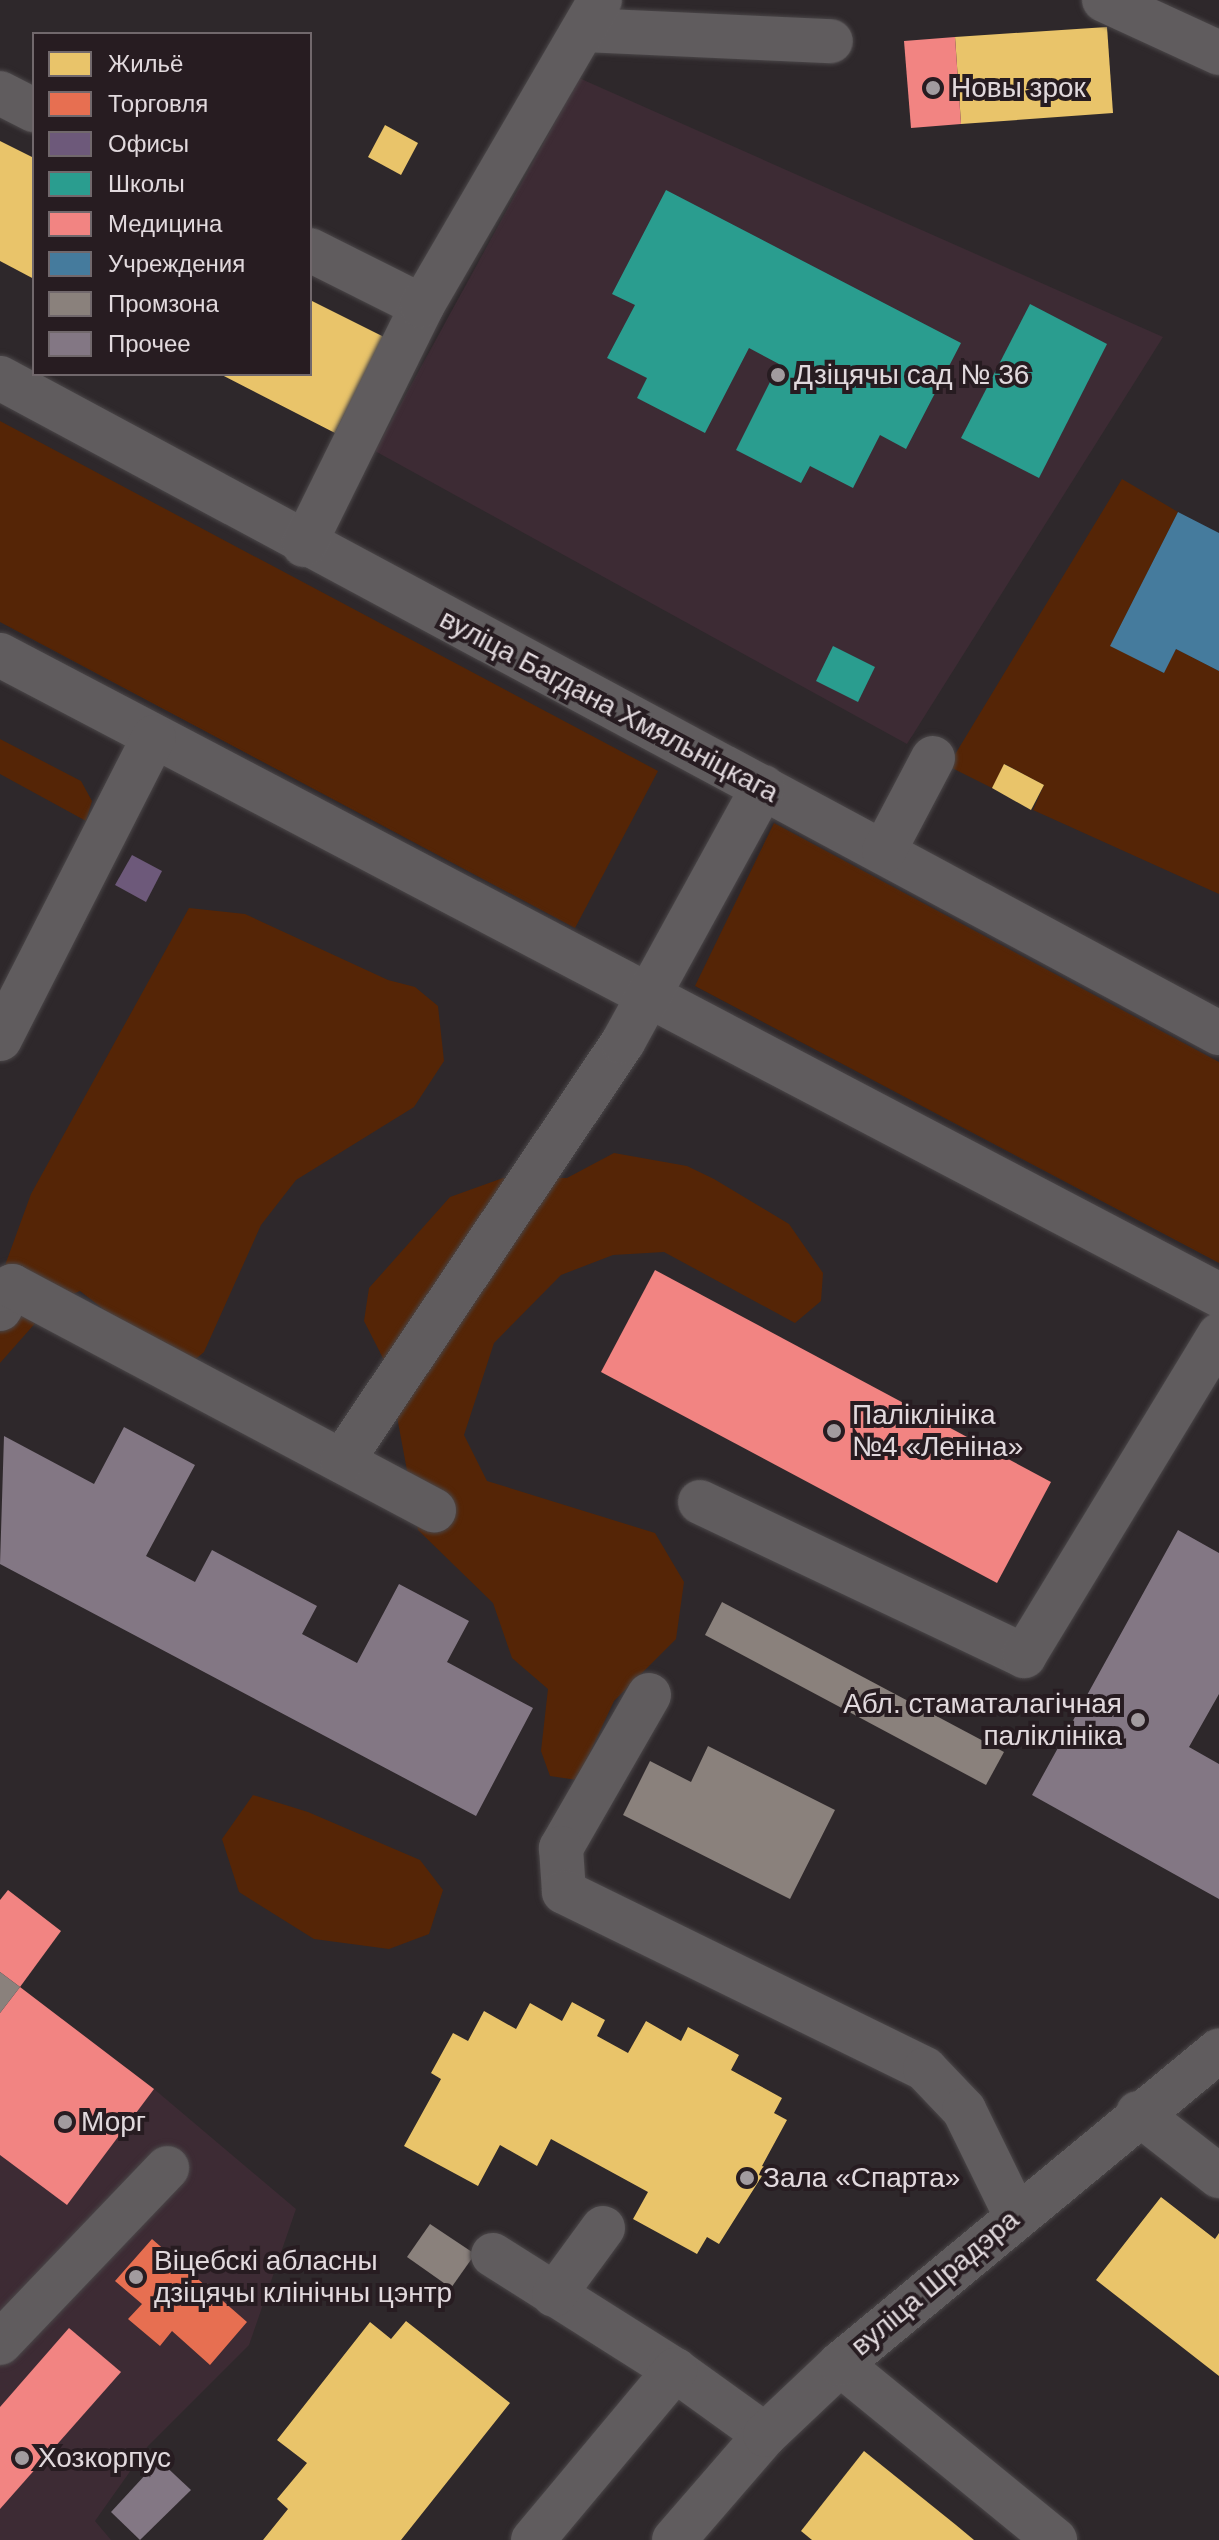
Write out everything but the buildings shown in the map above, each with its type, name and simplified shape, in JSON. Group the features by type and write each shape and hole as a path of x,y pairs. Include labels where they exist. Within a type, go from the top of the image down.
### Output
{"street":[{"path":"1104,0 1219,53"},
{"path":"304,545 422,306 592,15 831,41"},
{"path":"0,93 32,109"},
{"path":"312,251 422,306"},
{"name":"вуліца Багдана Хмяльніцкага","path":"0,378 304,545 884,851 1219,1033"},
{"path":"0,655 1219,1295"},
{"path":"0,1039 154,737"},
{"path":"884,851 933,758"},
{"path":"342,1461 650,996 763,787"},
{"path":"0,1309 12,1286 434,1510"},
{"path":"700,1502 1024,1656 1219,1335"},
{"path":"649,1695 561,1848 564,1892 925,2069 964,2110 1015,2214"},
{"name":"вуліца Шрадэра","path":"674,2540 765,2435 840,2364 1015,2214 1219,2050"},
{"path":"1138,2113 1219,2176"},
{"path":"0,2343 167,2168"},
{"path":"554,2295 603,2228"},
{"path":"493,2255 675,2370 765,2435"},
{"path":"840,2364 1055,2540"},
{"path":"533,2540 675,2370"}],"shaded area":[{"name":"Дзіцячы сад № 36","path":"579,78 1163,337 907,744 375,451"},
{"path":"0,421 658,771 575,928 0,622"},
{"path":"1122,479 1178,512 1111,645 1163,673 1176,649 1219,671 1219,894 1033,810 1044,785 1005,764 992,788 948,766"},
{"path":"0,739 81,781 92,801 86,821 0,774"},
{"path":"774,823 1219,1062 1219,1263 695,986"},
{"path":"189,908 245,914 388,980 415,987 438,1006 444,1061 414,1107 296,1180 261,1225 204,1352 184,1369 128,1359 102,1308 80,1291 54,1302 0,1363 0,1279 31,1194"},
{"path":"614,1153 687,1166 714,1179 789,1224 823,1273 821,1301 795,1323 664,1252 613,1255 561,1275 494,1343 464,1435 487,1481 655,1533 684,1582 676,1639 614,1701 577,1780 550,1776 541,1751 548,1689 512,1658 493,1603 418,1530 388,1368 364,1321 369,1288 450,1197 503,1178 567,1178"},
{"path":"253,1795 308,1812 420,1860 443,1890 429,1934 389,1949 314,1939 239,1892 222,1839"},
{"name":"Віцебскі абласны дзіцячы клінічны цэнтр","path":"0,1972 154,2089 296,2209 249,2345 148,2446 95,2521 111,2540 0,2540"}],"place":[{"name":"Новы зрок","path":"933,88"},
{"name":"Дзіцячы сад № 36","path":"778,375"},
{"name":"Паліклініка №4 «Леніна»","path":"834,1431"},
{"name":"Абл. стаматалагічная паліклініка","path":"1138,1720"},
{"name":"Морг","path":"65,2122"},
{"name":"Зала «Спарта»","path":"747,2178"},
{"name":"Віцебскі абласны дзіцячы клінічны цэнтр","path":"136,2277"},
{"name":"Хозкорпус","path":"22,2458"}]}
